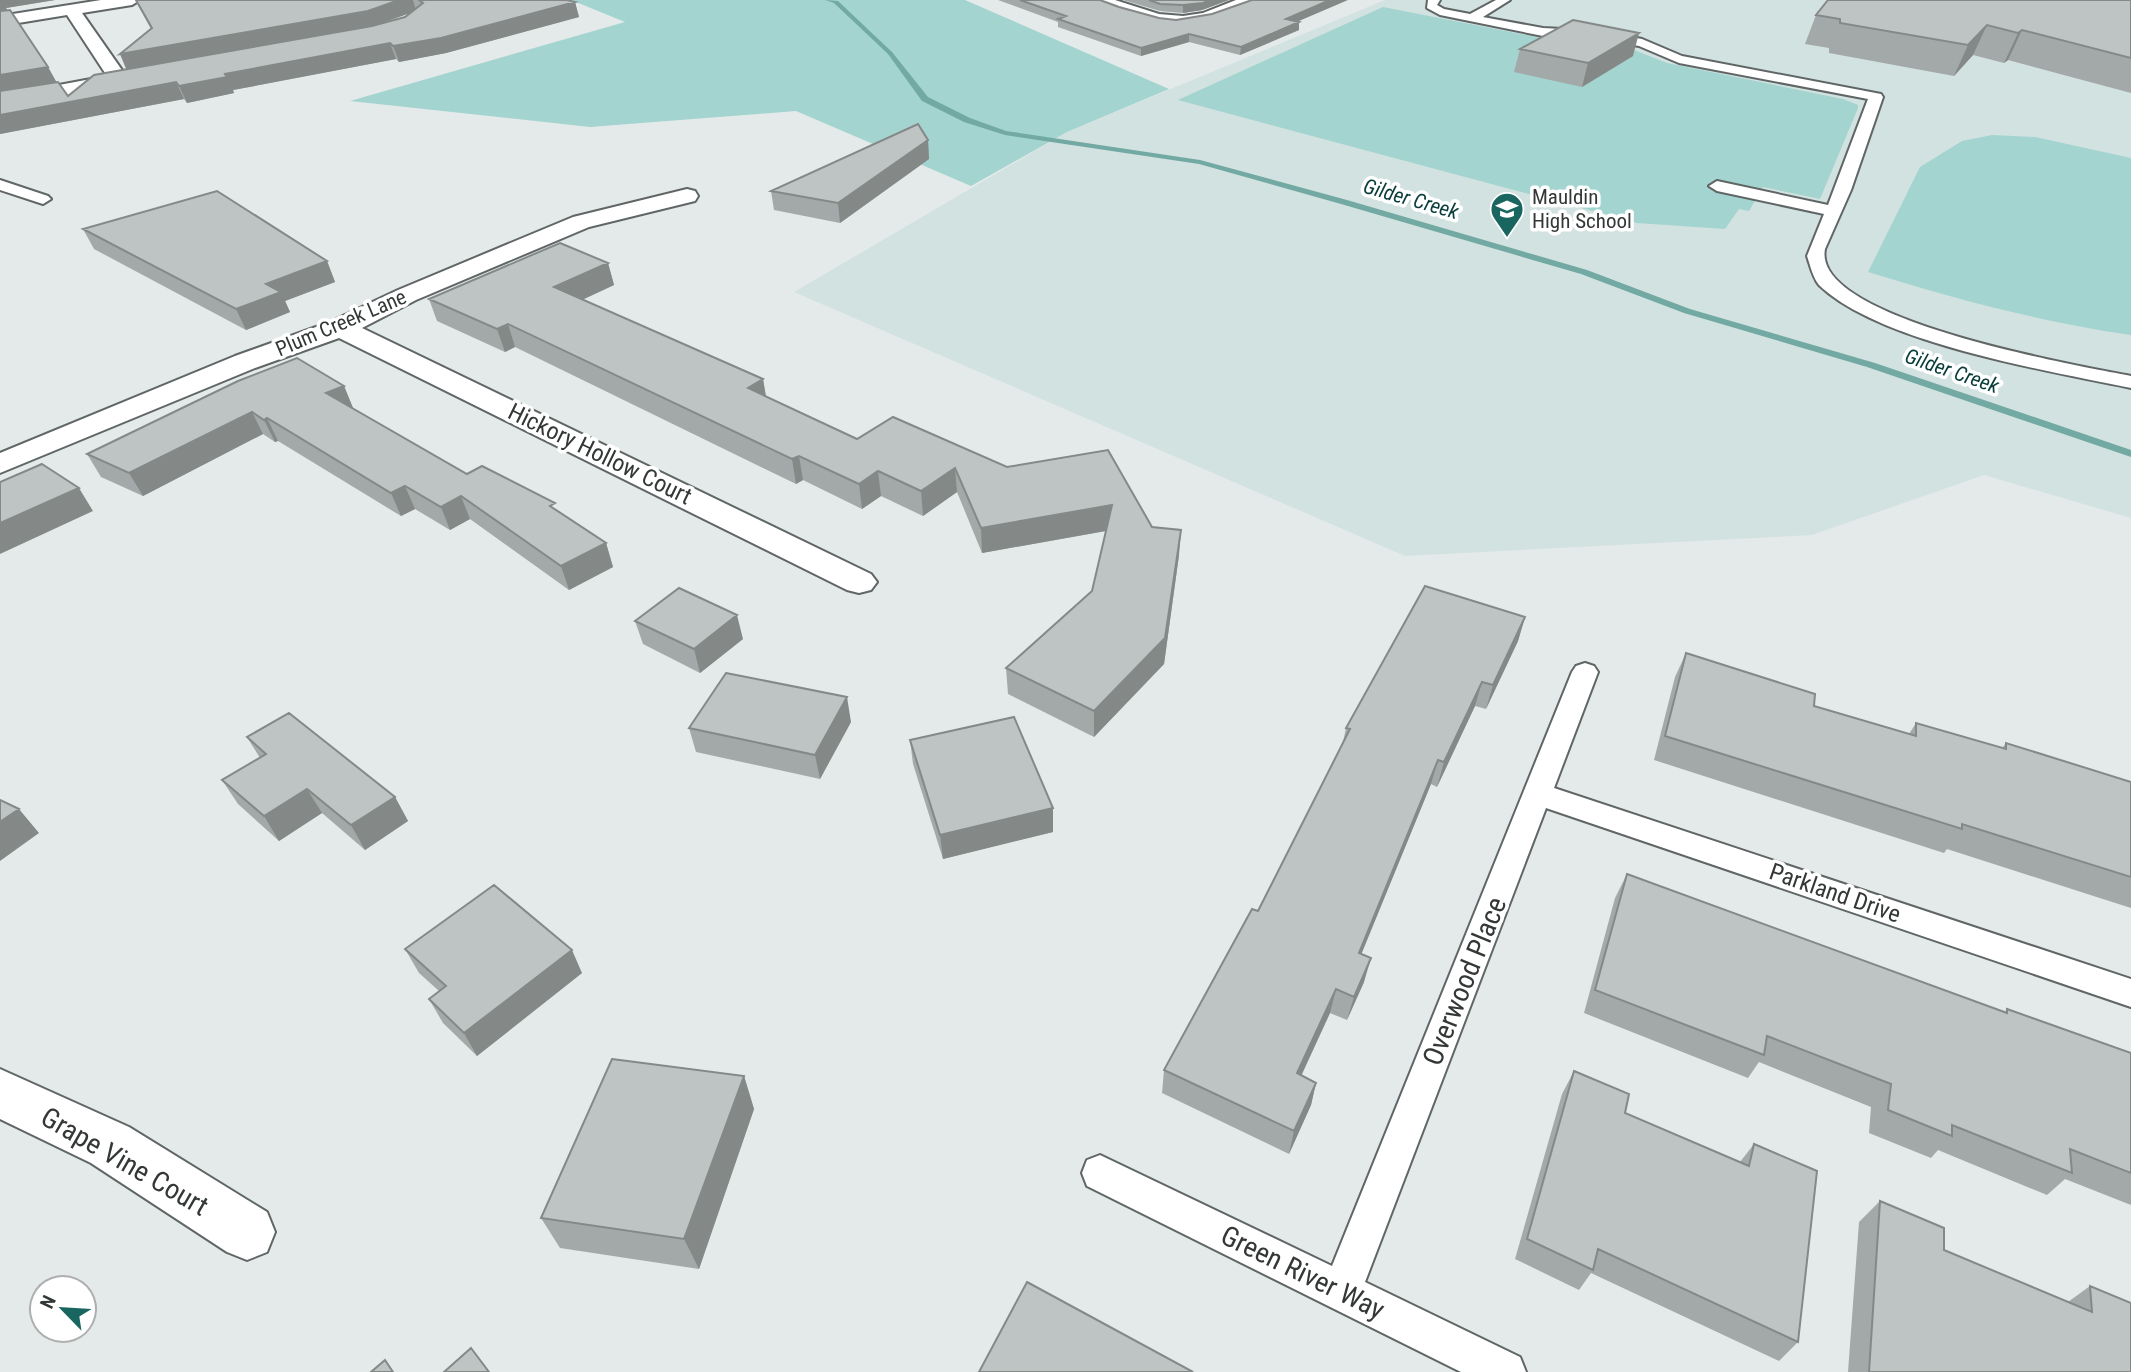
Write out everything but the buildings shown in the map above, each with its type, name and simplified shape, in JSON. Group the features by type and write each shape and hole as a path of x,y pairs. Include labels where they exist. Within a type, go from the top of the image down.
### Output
{"street":[{"path":"0,20 132,0"},
{"path":"1100,0 1175,22 1195,20 1251,0"},
{"path":"72,10 119,80"},
{"path":"0,102 145,75"},
{"name":"Plum Creek Lane","path":"0,464 245,362 340,328 407,295 581,222 687,196"},
{"name":"Hickory Hollow Court","path":"340,328 859,582"},
{"name":"Grape Vine Court","path":"0,1093 110,1145 247,1232"}],"lane":[{"path":"1434,0 1431,6 1440,12 1543,32 1592,33 1642,43 1679,59 1876,97 1862,124 1847,182 1815,256 1819,274 1851,302 1871,313 1923,333 2027,360 2131,382"},
{"path":"1472,18 1504,0"},
{"path":"0,185 43,199"},
{"path":"1717,186 1834,211"},
{"name":"Overwood Place","path":"1342,1290 1585,672"},
{"name":"Parkland Drive","path":"1538,794 2131,993"},
{"name":"Green River Way","path":"1100,1174 1506,1372"}],"shaded area":[{"path":"571,0 965,0 1169,89 1067,132 971,186 796,111 590,127 350,101 625,22"},
{"name":"Mauldin High School","path":"1385,0 2131,0 2131,518 1984,475 1812,535 1405,556 794,292 1067,132"},
{"path":"1383,7 1542,38 1629,48 1667,63 1843,99 1858,105 1858,108 1820,199 1763,187 1749,211 1739,209 1725,229 1637,223 1178,100"},
{"path":"1992,135 2035,137 2131,158 2131,335 1998,309 1868,272 1920,167 1962,141"}],"waterway":[{"name":"Gilder Creek","path":"828,0 836,2 890,53 925,99 967,120 1005,133 1200,162 1344,202 1584,272 1687,311 1871,365 2131,454"}],"place":[{"name":"Mauldin High School","path":"1507,239"}]}
